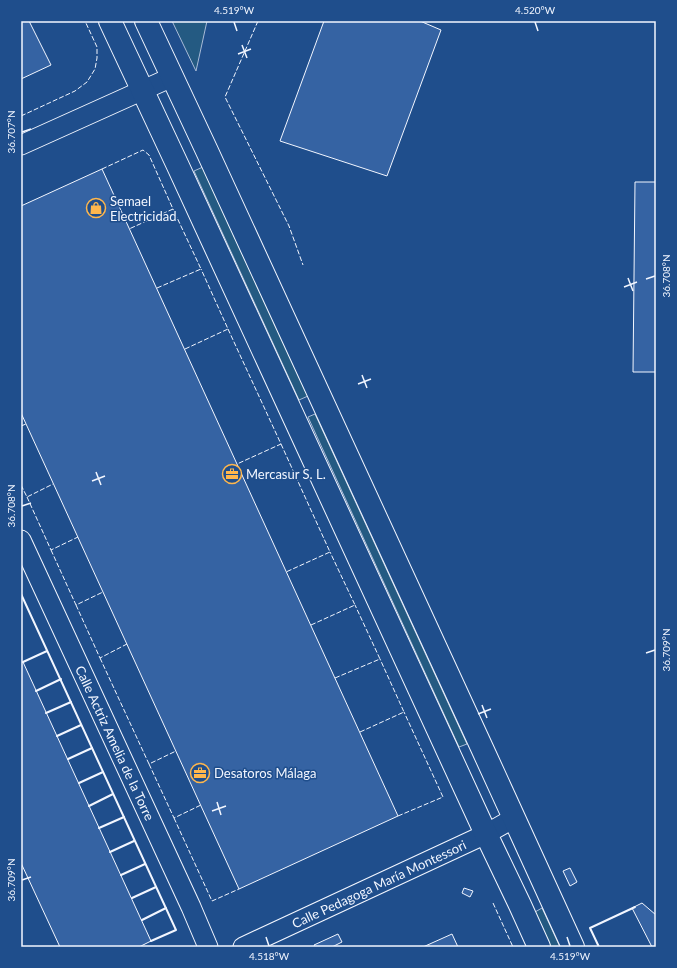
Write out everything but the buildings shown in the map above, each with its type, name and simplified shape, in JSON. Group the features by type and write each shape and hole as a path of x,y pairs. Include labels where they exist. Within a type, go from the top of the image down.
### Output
{"street":[{"path":"110,21 539,947"},
{"path":"146,21 479,740 573,947"},
{"path":"21,146 172,77"},
{"name":"Calle Actriz Amelia de la Torre","path":"21,540 191,907 208,947"},
{"name":"Calle Pedagoga María Montessori","path":"243,947 486,834 514,818"}],"shaded area":[{"path":"172,21 207,21 196,71"},
{"path":"203,167 308,396 299,400 194,171"},
{"path":"315,414 467,744 459,747 308,417"},
{"path":"542,908 560,947 551,947 535,912"}],"fence":[{"path":"21,116 75,91 87,82 95,69 97,47 85,21"},
{"path":"258,21 225,97 289,226 303,265"},
{"path":"102,169 143,150 149,155 173,209 129,229"},
{"path":"157,288 201,269 173,209"},
{"path":"185,349 228,329 201,269"},
{"path":"228,329 281,444 237,464"},
{"path":"21,426 26,424"},
{"path":"281,444 330,552 286,572"},
{"path":"21,485 27,497 53,484"},
{"path":"27,497 51,550 78,537"},
{"path":"51,550 76,605 103,592"},
{"path":"311,625 355,605 330,552"},
{"path":"76,605 100,658 127,644"},
{"path":"335,678 380,659 355,605"},
{"path":"100,658 149,764 176,751"},
{"path":"360,732 404,712 380,659"},
{"path":"398,816 443,797 404,712"},
{"path":"149,764 174,818 201,805"},
{"path":"174,818 212,901 239,889"},
{"path":"493,903 513,947"}],"wall":[{"path":"21,594 176,930 151,941"},
{"path":"23,662 47,651"},
{"path":"36,691 61,679"},
{"path":"46,713 71,702"},
{"path":"57,736 81,725"},
{"path":"68,759 92,748"},
{"path":"79,783 103,772"},
{"path":"89,806 113,794"},
{"path":"99,828 124,817"},
{"path":"110,852 134,841"},
{"path":"121,875 145,864"},
{"path":"132,898 156,887"},
{"path":"599,947 590,928 635,907"},
{"path":"142,920 166,908"}],"place":[{"name":"Semael Electricidad","path":"96,208"},
{"name":"Mercasur S. L.","path":"232,474"},
{"name":"Desatoros Málaga","path":"200,773"}]}
